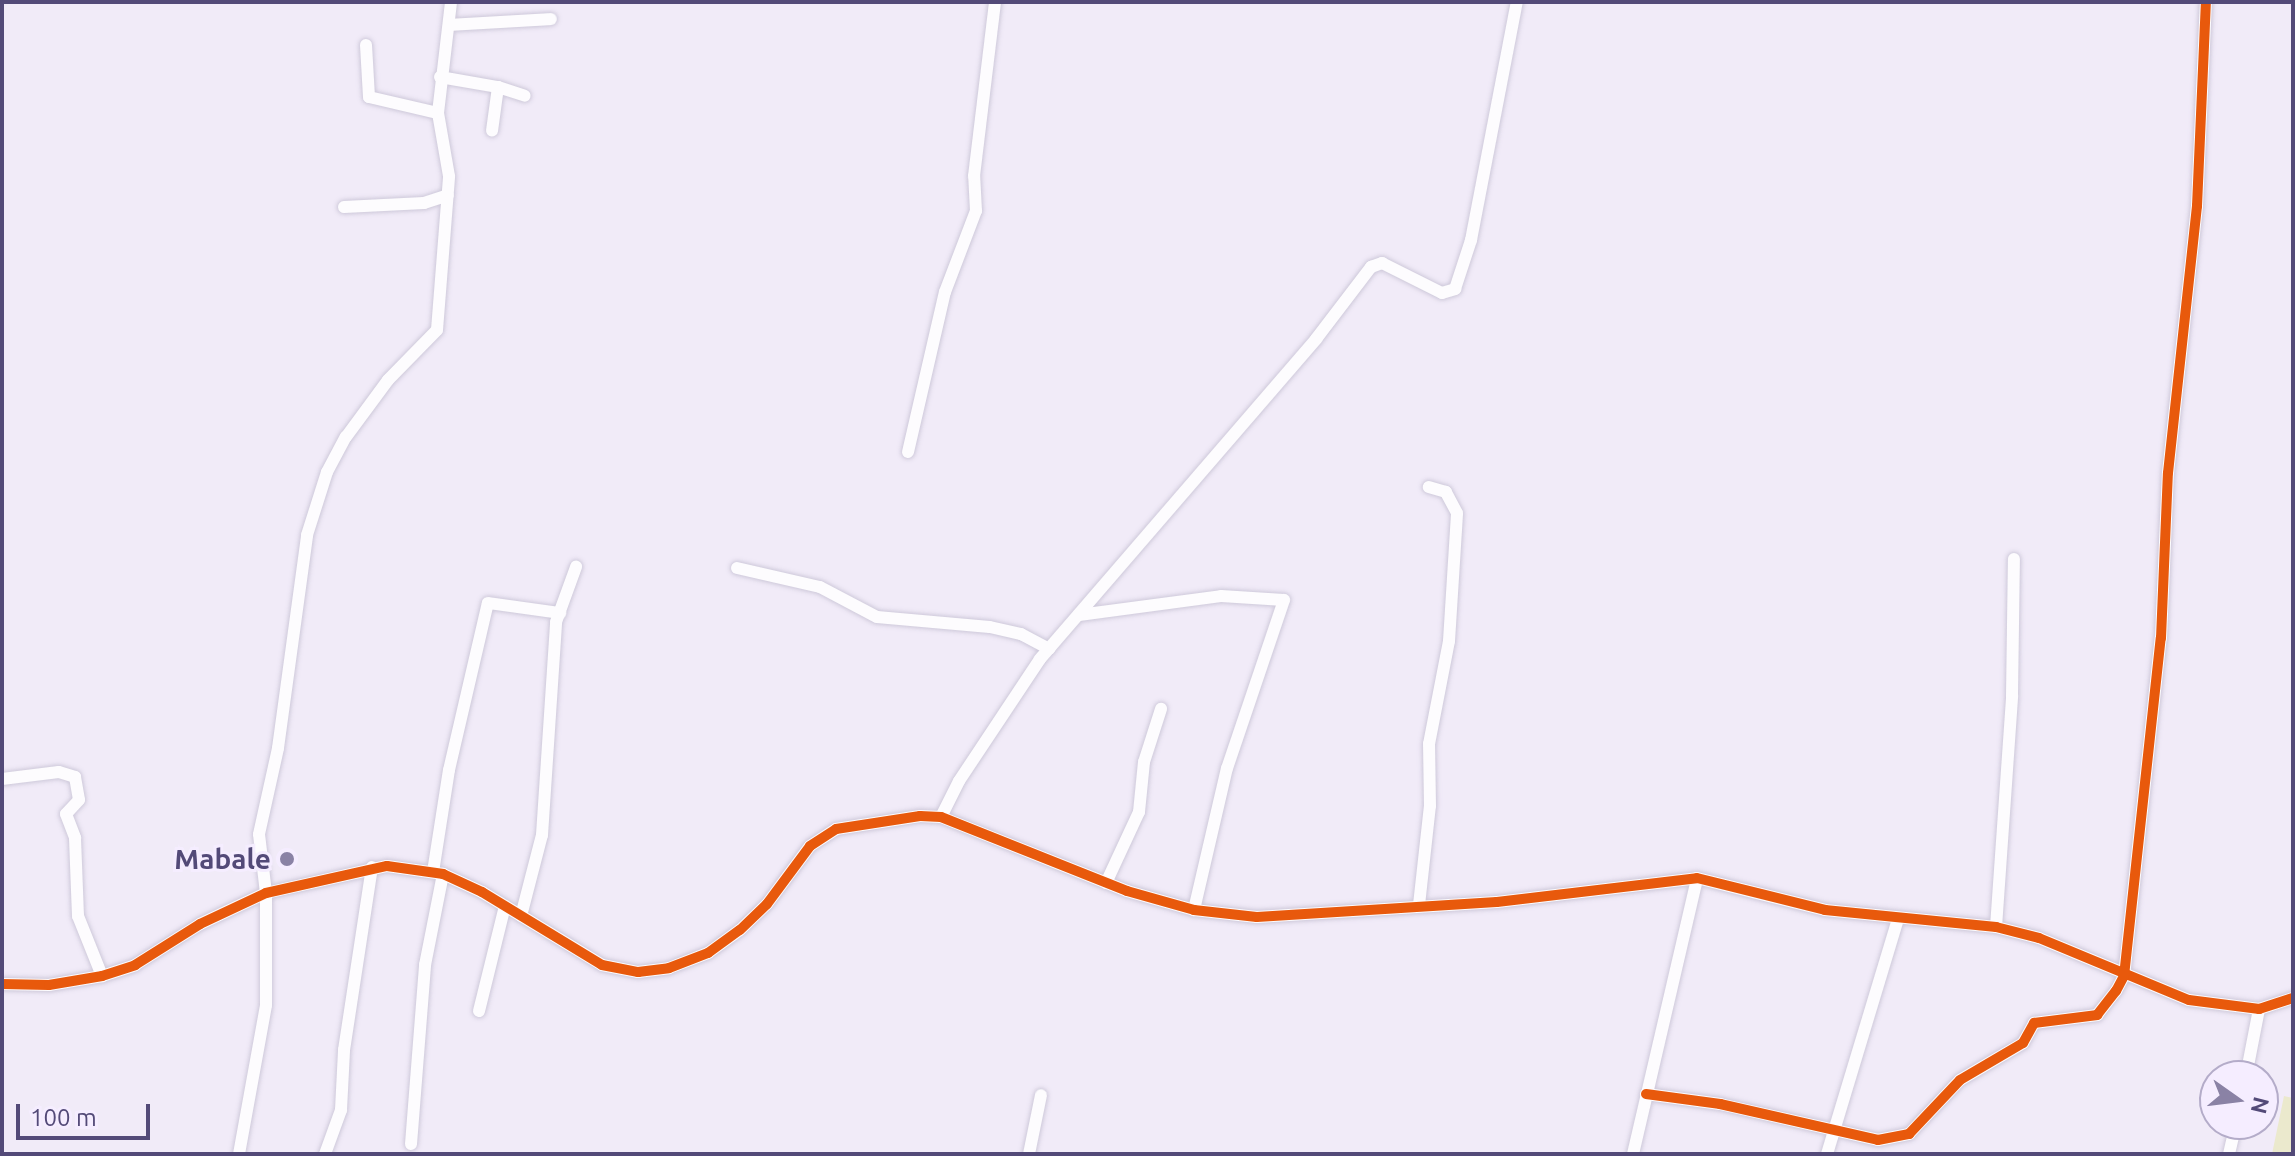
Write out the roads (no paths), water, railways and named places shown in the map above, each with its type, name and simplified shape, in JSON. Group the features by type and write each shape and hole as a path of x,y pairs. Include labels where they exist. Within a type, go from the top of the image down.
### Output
{"street":[{"path":"239,1154 266,1005 266,893 259,834 278,748 293,614 315,506 346,437 388,380 437,330 448,195 438,113 451,2"},
{"path":"908,452 945,292 975,217 974,176 995,2"},
{"path":"941,817 959,781 1049,649 1375,264 1442,293 1455,289 1471,240 1517,2"},
{"path":"1646,1094 1834,1128 1878,1140 1909,1134 1960,1080 2023,1043 2034,1023 2097,1015 2124,976 2161,638 2168,473 2197,206 2206,2"},
{"path":"450,25 551,19"},
{"path":"366,45 369,97 438,113"},
{"path":"440,77 498,87 525,96"},
{"path":"492,131 498,87"},
{"path":"344,207 424,203 448,195"},
{"path":"1419,905 1430,806 1429,744 1449,641 1457,513 1446,492 1429,487"},
{"path":"1996,927 2012,696 2014,559"},
{"path":"521,916 542,835 560,613 576,567"},
{"path":"737,568 820,587 877,617 990,627 1021,634 1049,649"},
{"path":"1079,615 1221,596 1284,600 1224,779 1194,910"},
{"path":"411,1144 427,952 449,770 488,603 560,613"},
{"path":"1106,883 1139,812 1144,762 1161,709"},
{"path":"2,779 59,772 75,777 79,800 66,814 75,838 78,916 102,976"},
{"path":"2,984 49,985 102,976 135,965 200,924 266,893 372,867 438,873 505,906 602,965 638,972 669,968 708,953 740,930 767,904 810,846 836,829 894,818 941,817 1106,883 1194,910 1257,917 1497,902 1697,878 1825,910 1996,927 2039,938 2124,976 2189,1000 2259,1009 2293,998"},
{"path":"325,1154 341,1110 344,1050 372,867"},
{"path":"1633,1154 1697,878"},
{"path":"479,1011 505,906"},
{"path":"1827,1154 1898,919"},
{"path":"2249,1060 2259,1009"},
{"path":"1029,1154 1041,1095"}],"place":[{"name":"Mabale","path":"287,859"}]}
